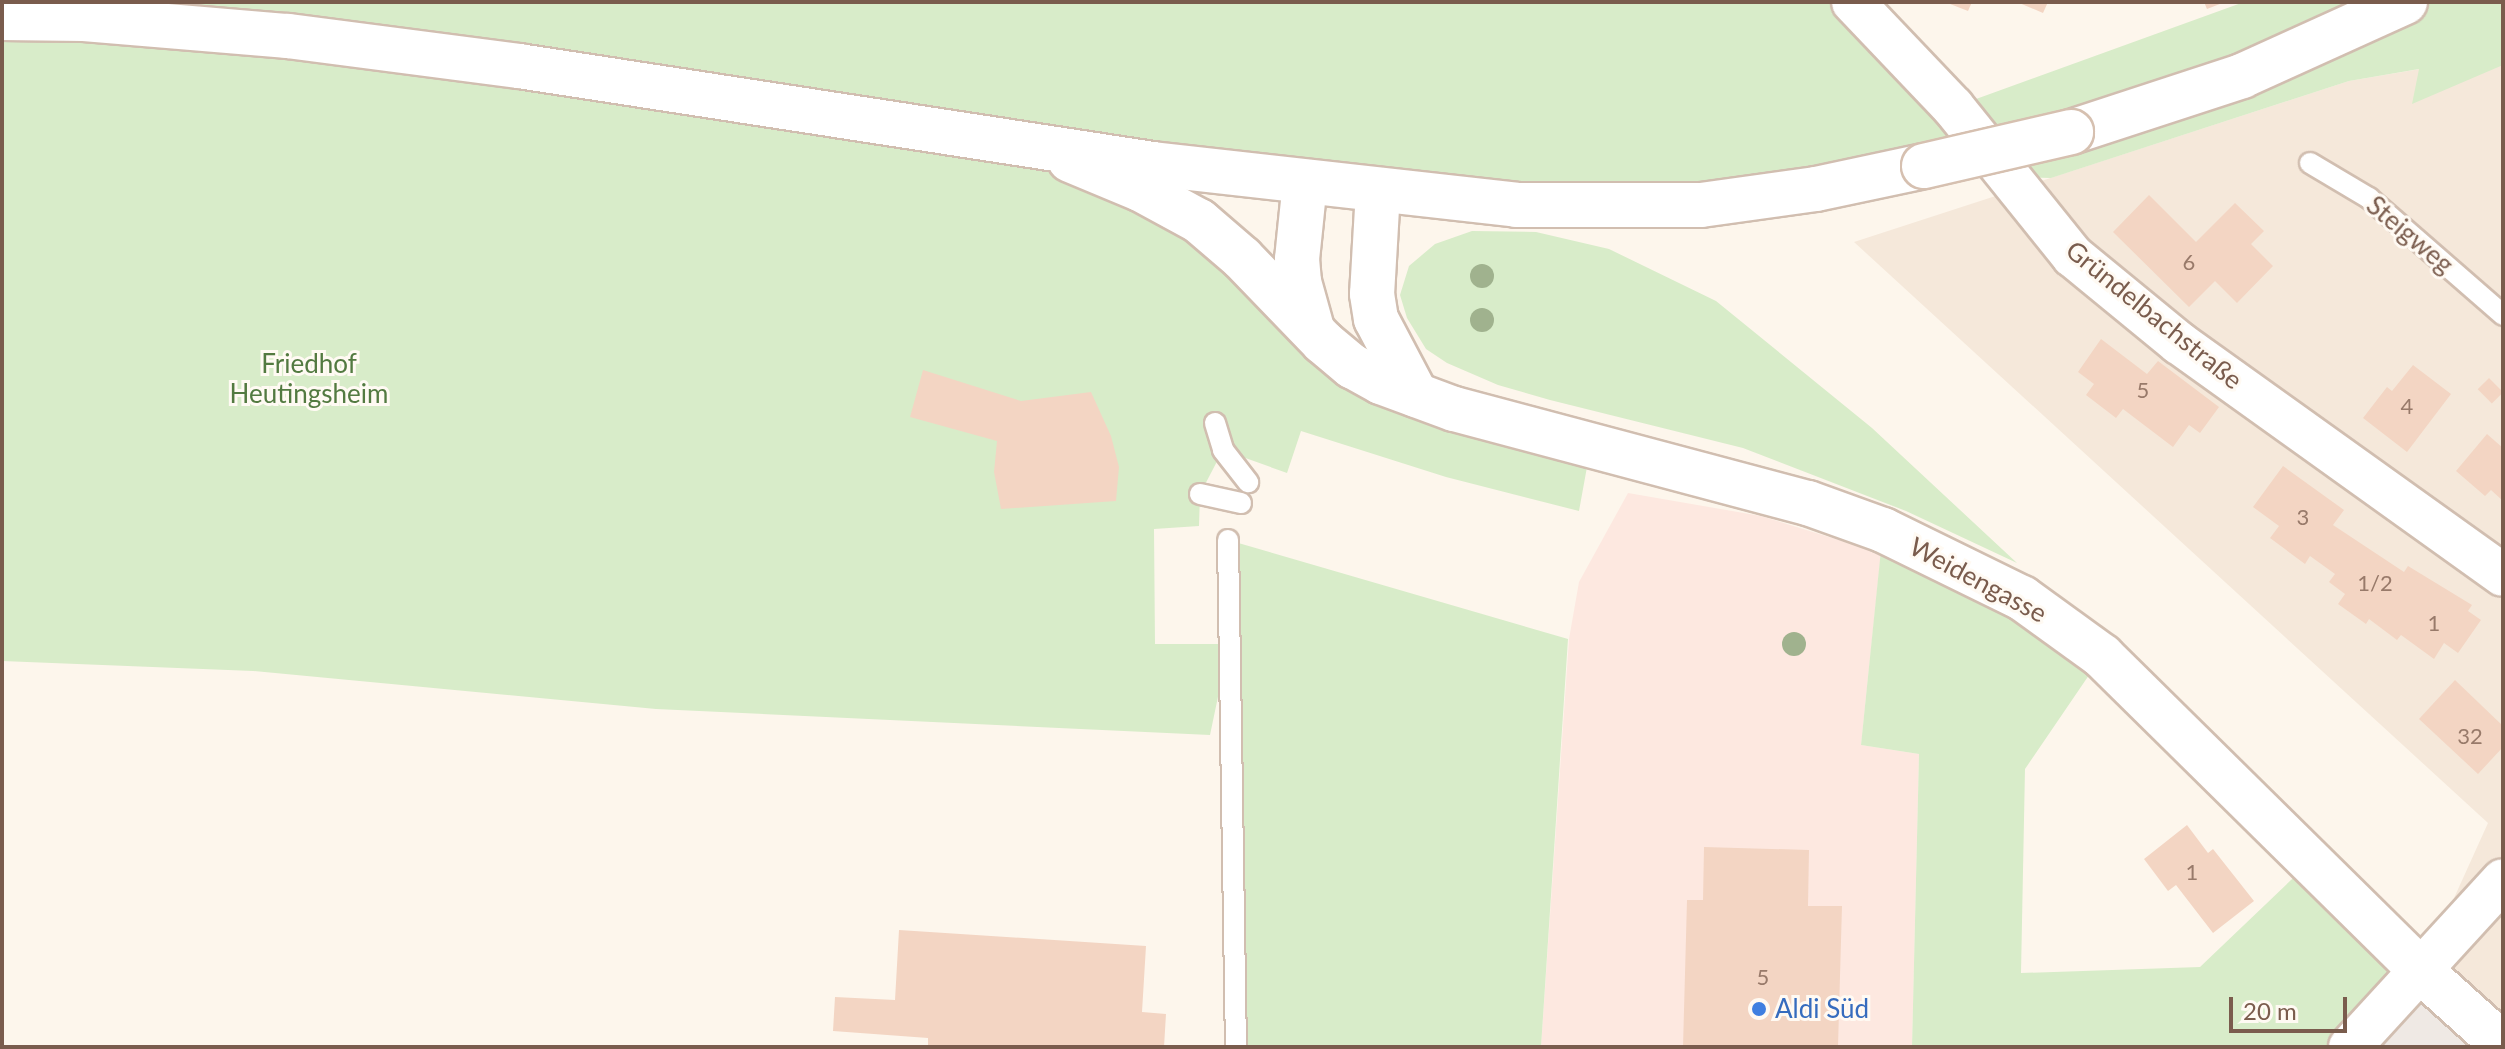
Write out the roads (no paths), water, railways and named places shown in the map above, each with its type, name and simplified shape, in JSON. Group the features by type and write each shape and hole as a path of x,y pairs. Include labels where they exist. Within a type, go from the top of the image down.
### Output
{"main road":[{"path":"2,18 84,19 288,36 519,66 998,140 1378,191 1516,205 1701,205 1816,189 2071,132 2242,76 2405,2"},
{"name":"Weidengasse","path":"998,140 1087,165 1199,221 1242,258 1313,332 1352,366 1381,382 1454,409 1808,503 1883,530 2022,598 2102,656 2421,971 2503,1045"},
{"path":"1305,182 1297,259 1299,282 1313,332"},
{"path":"1378,191 1372,294 1376,319 1416,395"}],"street":[{"name":"Gründelbachstraße","path":"1853,2 1953,107 2073,256 2179,343 2503,575"},
{"path":"2350,1047 2503,880"}],"lane":[{"name":"Steigweg","path":"2310,163 2369,198 2503,315"},
{"path":"1215,423 1223,450 1248,482"},
{"path":"1200,494 1241,503"},
{"path":"1228,540 1236,1047"}],"place":[{"name":"Aldi Süd","path":"1759,1009"}],"park label":[{"name":"Friedhof Heutingsheim","path":"309,379"}]}
